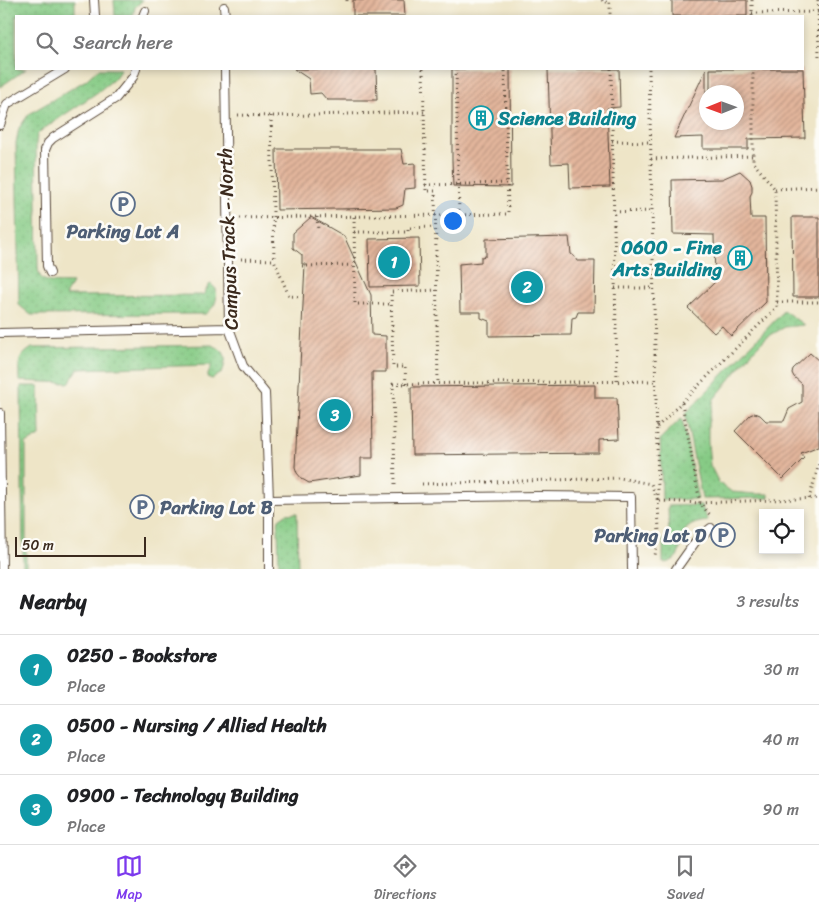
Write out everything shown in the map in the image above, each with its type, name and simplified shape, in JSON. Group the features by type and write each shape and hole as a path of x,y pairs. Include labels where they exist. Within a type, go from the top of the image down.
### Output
{"lane":[{"path":"94,0 94,15"},
{"path":"224,7 224,15"},
{"path":"0,125 7,104 63,70"},
{"path":"50,273 47,266 45,150 53,138 116,98 133,77 136,70"},
{"path":"225,70 229,328 243,366 265,393 269,569"},
{"path":"0,333 229,328"},
{"path":"0,413 2,569"},
{"path":"268,500 546,496 631,497 632,569"},
{"path":"676,569 698,538 710,528"}],"path":[{"path":"602,0 602,2 610,2 610,15"},
{"path":"752,0 752,15 818,12"},
{"path":"818,0 819,58"},
{"path":"424,70 426,191 435,191 438,384"},
{"path":"456,70 459,215"},
{"path":"240,218 508,214 505,70"},
{"path":"611,70 617,382"},
{"path":"649,70 659,537 656,555"},
{"path":"656,428 777,307 775,189 753,162 752,70"},
{"name":"Campus Track - North","path":"238,106 238,122"},
{"path":"238,115 271,116 424,112"},
{"path":"271,116 274,260 289,296 302,297"},
{"path":"612,142 650,142"},
{"path":"651,158 753,156"},
{"path":"426,185 508,183"},
{"path":"775,189 819,187"},
{"name":"Campus Track - North","path":"240,209 240,226"},
{"path":"614,212 652,211"},
{"path":"317,217 318,230"},
{"path":"354,217 355,304 391,304"},
{"path":"354,232 408,232 408,228 435,227"},
{"name":"Campus Track - North","path":"241,250 241,259 274,260"},
{"path":"302,266 354,265"},
{"path":"615,288 654,288"},
{"path":"406,384 405,367 393,367 391,292 437,290"},
{"path":"777,302 819,302"},
{"path":"395,484 393,384 656,381"},
{"path":"682,402 700,502 713,518"},
{"path":"808,499 819,464"}],"green space":[{"path":"0,0 75,0 75,15 15,15 15,70 25,70 0,87"},
{"path":"114,0 143,0 135,7 133,15 115,15"},
{"path":"97,70 120,70 114,79 95,94 37,135 38,271 40,276 42,279 50,282 72,283 65,296 203,295 211,284 216,289 217,297 214,306 206,314 31,315 19,305 16,143 19,128 29,114 86,80"},
{"path":"783,310 804,325 785,327 767,337 753,351 714,399 708,424 710,465 719,483 732,492 769,494 769,498 702,499 685,414"},
{"path":"212,345 224,353 225,364 222,373 212,379 207,377 212,365 78,369 69,383 19,381 21,358 32,348"},
{"path":"21,386 39,386 40,436 26,444 26,569 23,569"},
{"path":"682,418 698,499 662,500 660,439"},
{"path":"701,505 708,521 696,523 688,527 676,557 670,562 663,563 663,540 669,539 668,506"},
{"path":"297,513 298,569 279,569 279,519 286,514"}],"building":[{"path":"353,0 404,0 405,15 353,15"},
{"path":"672,0 747,0 747,15 672,15"},
{"path":"296,70 376,70 377,100 327,100 321,93 310,94 309,79"},
{"name":"Science Building","path":"452,70 510,70 511,187 453,186"},
{"path":"548,70 619,70 620,107 607,108 610,187 570,188 569,163 551,164"},
{"path":"706,70 706,85 699,85 699,130 744,130 744,85 710,85 710,70 803,70 805,138 748,139 748,149 703,149 703,137 674,138"},
{"path":"276,149 401,149 404,164 415,163 415,188 405,189 403,205 396,208 277,210"},
{"name":"0600 - Fine Arts Building","path":"740,171 750,180 752,186 750,196 751,218 765,218 766,302 731,336 722,326 714,333 688,308 715,282 714,235 673,234 672,180 722,179"},
{"path":"311,217 344,236 371,295 372,335 386,336 386,372 372,372 373,458 361,458 361,475 309,483 302,479 295,467 305,264 302,264 302,255 293,248 293,233"},
{"path":"792,217 819,217 819,297 793,297"},
{"path":"569,237 571,254 577,261 595,261 594,312 578,312 576,317 572,318 571,335 489,336 489,321 481,318 481,312 460,312 459,264 481,262 481,257 486,256 486,239"},
{"path":"419,238 420,286 370,287 369,239"},
{"path":"810,353 819,361 819,446 801,453 804,458 783,479 735,431 750,415 755,413 766,421 784,421 789,409 802,402 802,384 794,377 793,369"},
{"path":"595,385 595,398 617,398 619,439 599,440 599,453 412,455 411,387"}],"place":[{"name":"Science Building","path":"481,118"},
{"name":"Parking Lot A","path":"123,204"},
{"name":"0600 - Fine Arts Building","path":"740,258"},
{"name":"0250 - Bookstore","path":"394,262"},
{"name":"0500 - Nursing / Allied Health","path":"527,287"},
{"name":"0900 - Technology Building","path":"335,415"},
{"name":"Parking Lot B","path":"142,507"},
{"name":"Parking Lot D","path":"723,535"}]}
